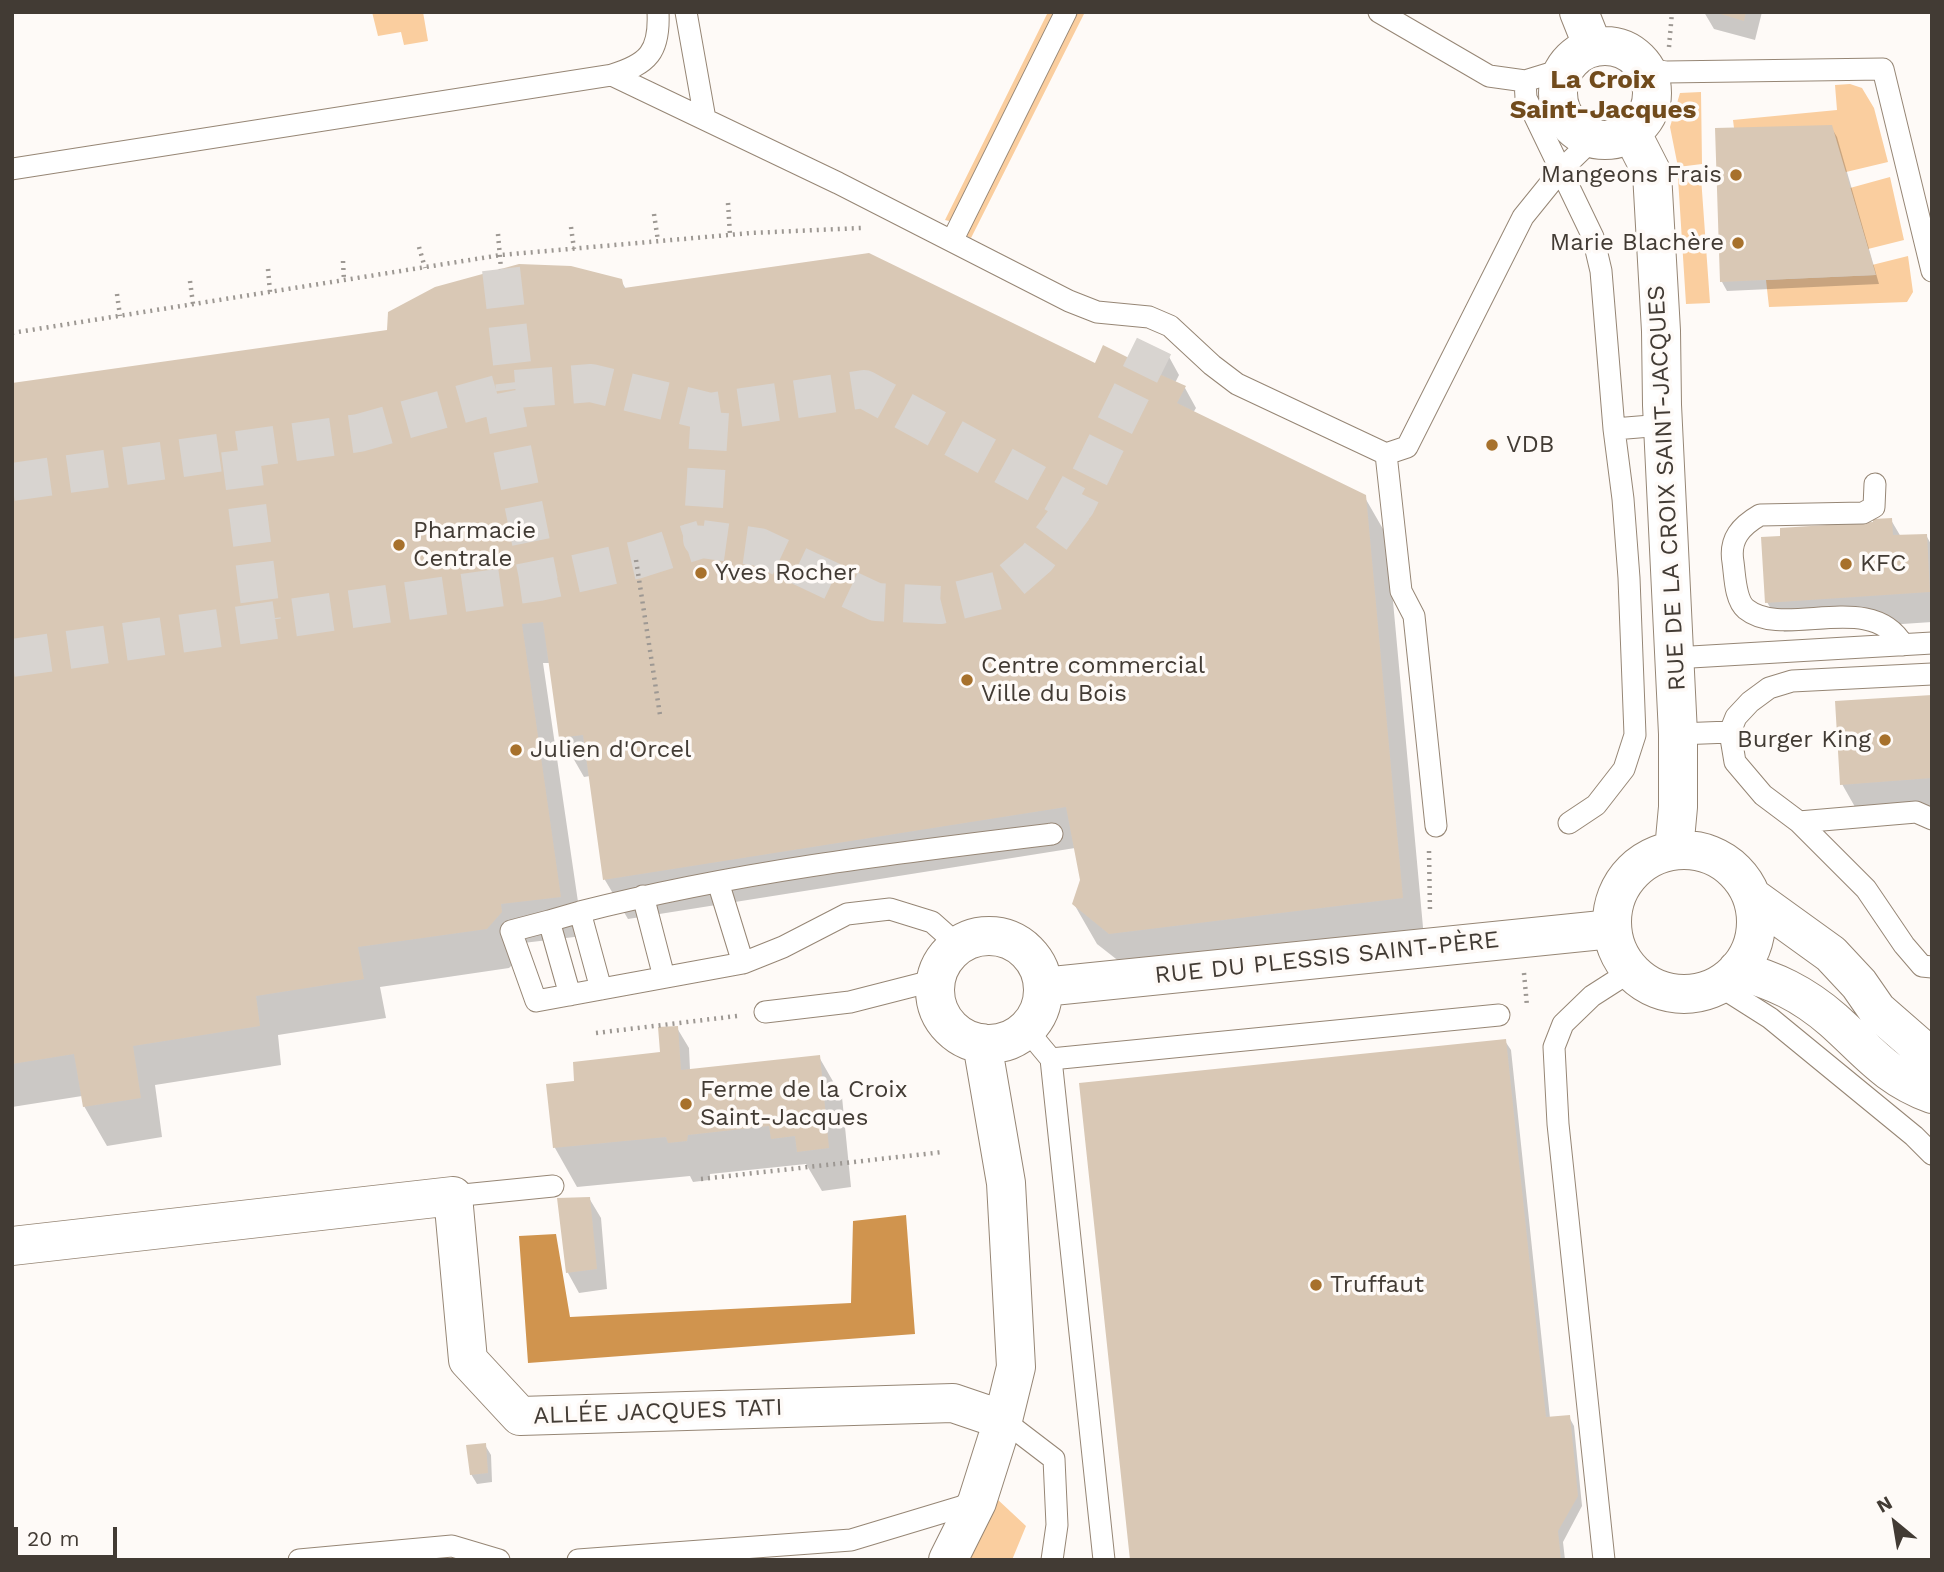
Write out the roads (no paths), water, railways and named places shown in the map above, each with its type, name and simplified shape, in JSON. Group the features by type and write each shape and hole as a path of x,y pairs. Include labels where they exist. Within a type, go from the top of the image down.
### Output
{"street":[{"path":"1578,58 1614,46 1632,54 1646,69 1652,88 1649,107 1640,124 1631,132 1608,140 1593,139 1573,129 1561,111 1558,90 1578,58 1579,12"},
{"name":"RUE DE LA CROIX SAINT-JACQUES","path":"1631,132 1652,173 1678,734 1678,807 1674,850"},
{"path":"1674,850 1694,850 1713,855 1729,865 1743,880 1752,897 1756,916 1755,936 1748,954 1728,978 1704,992 1672,993 1656,989 1642,981 1621,958 1612,929 1612,911 1617,893 1626,877 1648,859 1674,850"},
{"path":"1752,897 1831,954 1859,984 1877,1010 1932,1058"},
{"name":"RUE DU PLESSIS SAINT-PÈRE","path":"1043,986 1612,929"},
{"path":"984,936 1001,937 1017,943 1031,955 1040,970 1043,986 1042,1002 1036,1017 1026,1029 1013,1038 998,1043 982,1043 966,1038 952,1028 941,1014 936,998 936,980 942,964 953,950 967,940 984,936"},
{"path":"1728,978 1774,981 1799,995 1832,1019 1893,1076 1932,1094"},
{"path":"948,1560 977,1502 1003,1420 1016,1367 1006,1196 982,1043"},
{"path":"12,1245 453,1196"},
{"name":"ALLÉE JACQUES TATI","path":"453,1196 468,1360 520,1416 953,1403 1003,1420"}],"lane":[{"path":"12,169 612,75 635,68 650,55 659,29 658,12"},
{"path":"686,12 705,120"},
{"path":"952,241 1066,12"},
{"path":"1386,14 1489,76 1525,81 1578,58"},
{"path":"1646,69 1666,72 1883,69 1932,271"},
{"path":"612,75 1069,301 1097,312 1149,317 1170,326 1237,384 1386,454 1407,447 1523,217 1561,170 1593,139"},
{"path":"1525,81 1527,98 1593,236 1601,271 1629,578 1635,735 1624,769 1596,804 1569,823"},
{"path":"1614,429 1663,425"},
{"path":"1386,454 1401,591 1414,616 1432,832"},
{"path":"1875,484 1874,507 1863,513 1760,515 1746,523 1736,535 1731,551 1738,594 1745,608 1759,615 1777,618 1868,618 1896,633 1903,645"},
{"path":"1674,658 1932,643"},
{"path":"1932,674 1792,681 1769,688 1750,702 1736,717 1730,732 1735,761 1763,795 1799,822 1866,889 1922,966 1932,967"},
{"path":"1826,680 1863,690 1932,685"},
{"path":"1678,734 1730,732"},
{"path":"1799,822 1927,812"},
{"path":"959,946 932,922 890,909 847,914 783,947 743,962 536,1001 511,931 643,896 718,882 866,856 1052,834"},
{"path":"718,882 743,962"},
{"path":"643,896 664,977"},
{"path":"580,912 601,989"},
{"path":"549,921 570,995"},
{"path":"1604,1560 1558,1124 1555,1047 1563,1024 1592,996 1631,971"},
{"path":"1728,978 1770,1018 1914,1136 1932,1154"},
{"path":"765,1012 850,1002 936,980"},
{"path":"1051,1059 1499,1015"},
{"path":"1026,1029 1051,1059 1104,1560"},
{"path":"453,1196 553,1186"},
{"path":"1003,1420 1054,1459 1057,1525 1052,1560"},
{"path":"578,1560 788,1552 851,1540 977,1502"},
{"path":"299,1560 452,1546 499,1560"}],"tunnel":[{"path":"501,269 515,389"},
{"path":"12,482 359,433 515,389 591,383 710,412 864,389 1076,505 1154,346"},
{"path":"501,393 539,582"},
{"path":"710,412 702,539 759,547 876,602 940,605 1000,590 1037,558 1076,505"},
{"path":"240,450 262,621"},
{"path":"12,658 539,582 636,560 702,539"}],"place":[{"name":"Mangeons Frais","path":"1736,175"},
{"name":"Marie Blachère","path":"1738,243"},
{"name":"VDB","path":"1492,445"},
{"name":"Pharmacie Centrale","path":"399,545"},
{"name":"KFC","path":"1846,564"},
{"name":"Yves Rocher","path":"701,573"},
{"name":"Centre commercial Ville du Bois","path":"967,680"},
{"name":"Burger King","path":"1885,740"},
{"name":"Julien d'Orcel","path":"516,750"},
{"name":"Ferme de la Croix Saint-Jacques","path":"686,1104"},
{"name":"Truffaut","path":"1316,1285"}],"district":[{"name":"La Croix Saint-Jacques","path":"1603,95"}]}
